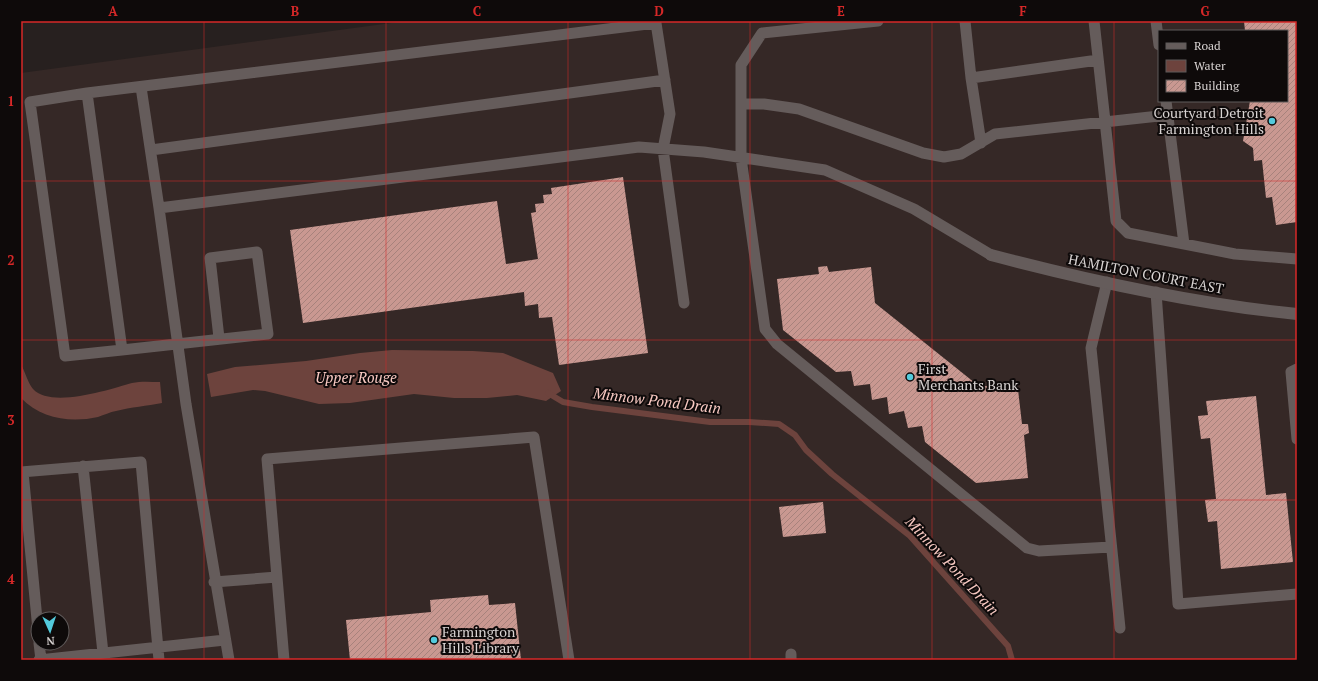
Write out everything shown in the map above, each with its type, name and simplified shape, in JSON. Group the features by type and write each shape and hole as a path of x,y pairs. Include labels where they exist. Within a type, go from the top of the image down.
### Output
{"street":[{"name":"HAMILTON COURT EAST","path":"991,256 1060,273 1245,309 1297,314"}],"lane":[{"path":"878,21 762,33 741,65 741,158 764,329 777,344 1027,548 1039,551 1111,546"},
{"path":"965,21 971,78 981,143"},
{"path":"1094,21 1116,221 1128,233 1235,254 1297,259"},
{"path":"1156,21 1158,37"},
{"path":"219,338 210,258 257,252 268,334 219,338 65,356 30,102 87,93 656,23 670,114 663,149 684,303"},
{"path":"971,78 1098,60"},
{"path":"151,150 665,80"},
{"path":"141,87 177,343 214,582 229,660"},
{"path":"87,93 122,350"},
{"path":"1166,102 1184,244"},
{"path":"741,104 764,104 799,109 923,154 944,157 960,154 995,134 1168,116"},
{"path":"159,208 639,147 741,158 825,170 914,209 991,256"},
{"path":"1106,282 1091,348 1120,628"},
{"path":"1156,292 1178,604 1297,594"},
{"path":"1297,369 1291,372 1297,439"},
{"path":"284,660 268,459 534,437 569,660"},
{"path":"36,611 22,472 141,462 159,660"},
{"path":"83,466 103,653"},
{"path":"214,582 277,577"},
{"path":"40,660 225,640"}],"shaded area":[{"path":"406,21 1297,21 1297,660 21,660 21,73"}],"water":[{"name":"Upper Rouge","path":"392,350 503,353 553,373 561,391 546,401 517,395 487,398 454,398 414,394 350,403 319,404 265,391 253,390 211,397 207,374 235,367 306,361"},
{"path":"21,364 31,387 42,395 53,397 81,396 135,382 160,382 162,403 112,412 88,419 77,420 57,418 38,411 21,398"}],"building":[{"name":"Courtyard Detroit Farmington Hills","path":"1244,21 1297,21 1297,222 1276,225 1272,197 1266,198 1262,160 1254,161 1253,148 1243,141 1250,102 1288,102 1288,30 1245,30"},
{"path":"623,177 648,353 559,365 552,317 539,318 538,304 525,306 524,292 303,323 290,230 497,201 506,264 538,259 531,213 536,212 535,204 544,203 543,195 552,194 551,188"},
{"name":"First Merchants Bank","path":"827,266 829,272 871,267 875,303 980,387 1017,381 1022,424 1028,424 1029,433 1024,435 1028,478 976,483 925,442 922,426 908,428 904,411 889,414 887,397 872,400 870,384 854,386 851,371 836,372 783,330 777,279 819,274 818,267"},
{"path":"1256,396 1266,495 1286,493 1293,562 1221,569 1217,521 1208,522 1205,500 1216,499 1210,438 1201,439 1198,416 1208,415 1206,401"},
{"path":"823,502 826,533 783,537 779,507"},
{"name":"Farmington Hills Library","path":"488,595 489,605 515,603 521,660 350,660 346,620 431,612 430,600"}],"waterway":[{"name":"Minnow Pond Drain","path":"548,393 563,402 592,407 710,422 779,424 795,435 806,450 832,474 910,536 1008,646 1012,660"}],"place":[{"name":"Courtyard Detroit Farmington Hills","path":"1272,121"},
{"name":"First Merchants Bank","path":"910,377"},
{"name":"Farmington Hills Library","path":"434,640"}]}
